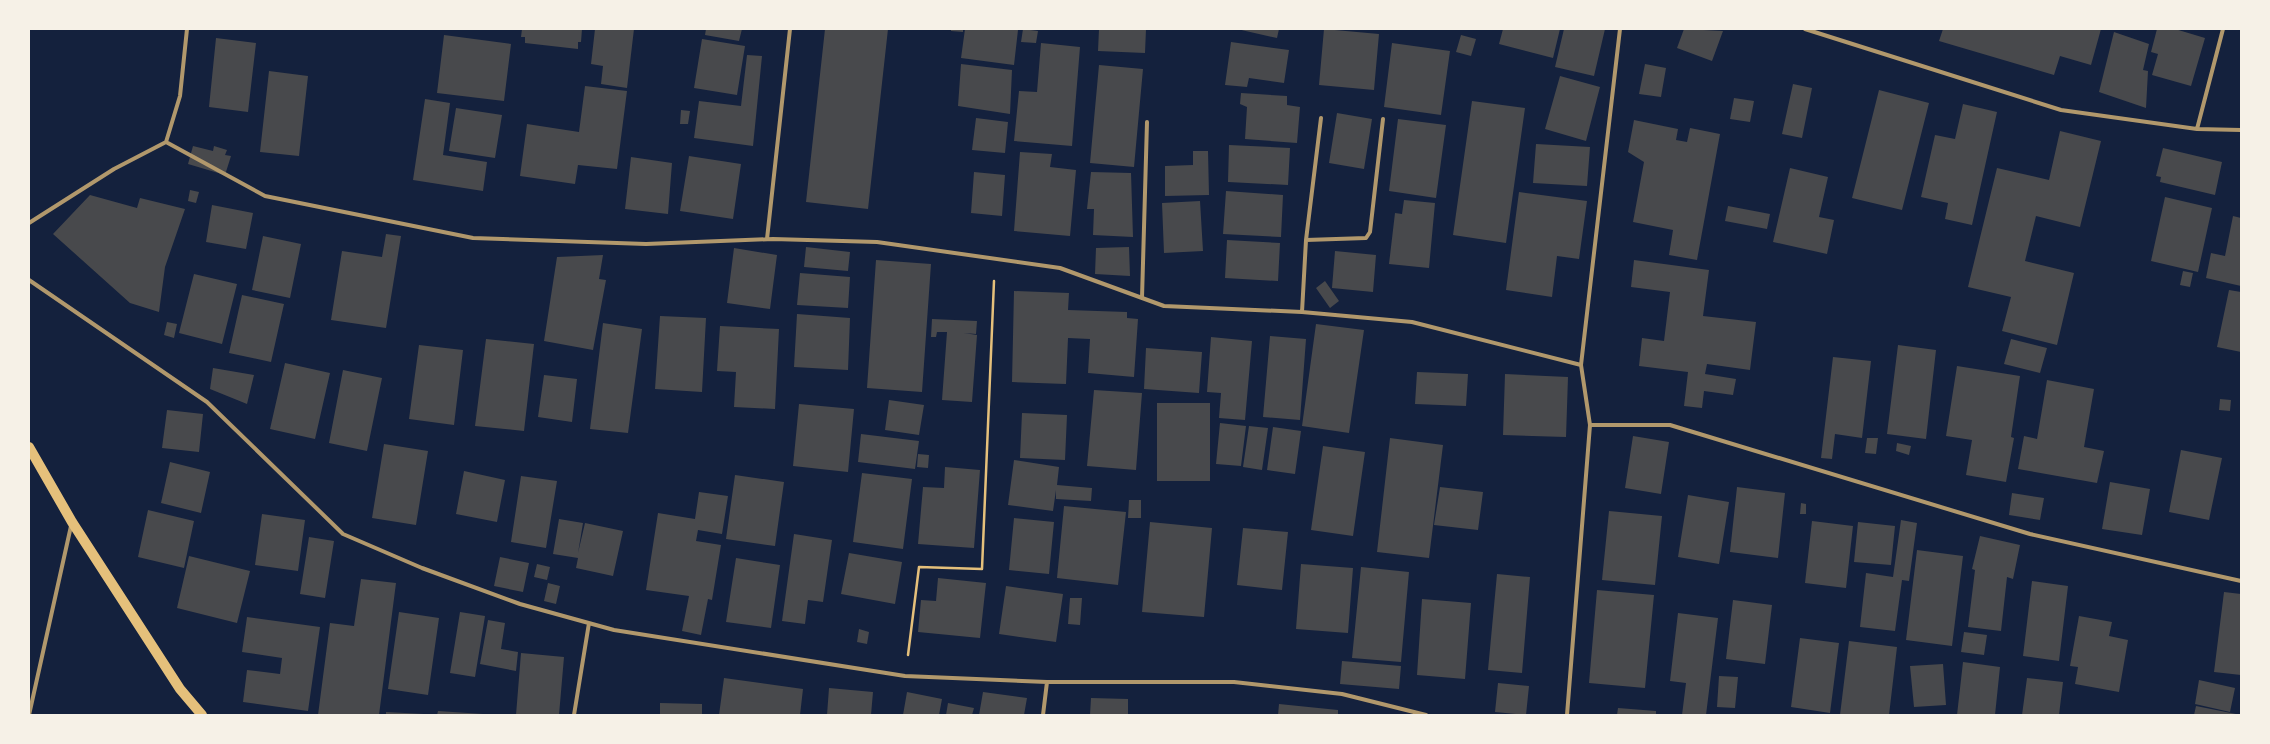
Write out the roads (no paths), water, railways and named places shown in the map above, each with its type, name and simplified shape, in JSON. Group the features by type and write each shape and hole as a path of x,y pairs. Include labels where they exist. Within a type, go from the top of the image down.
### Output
{"main road":[{"path":"29,447 72,522 180,689 202,715"}],"street":[{"path":"29,223 114,170 166,142 180,96 187,29"},
{"path":"766,239 790,29"},
{"path":"1567,715 1590,425 1580,365 1620,29"},
{"path":"1804,29 2061,110 2197,128 2241,130"},
{"path":"2197,128 2223,29"},
{"path":"1302,312 1306,240 1321,118"},
{"path":"1306,240 1366,238 1370,232 1383,119"},
{"path":"1142,298 1147,122"},
{"path":"166,142 265,196 473,238 646,244 766,239 877,242 1060,268 1164,306 1302,312 1412,322 1580,365"},
{"path":"29,280 207,402 343,534 422,568 520,604 614,630 905,676 1047,682 1234,682 1342,694 1426,715"},
{"path":"1590,425 1670,425 2030,534 2241,581"},
{"path":"29,715 72,522"},
{"path":"574,715 589,624"},
{"path":"1043,715 1047,682"}]}
